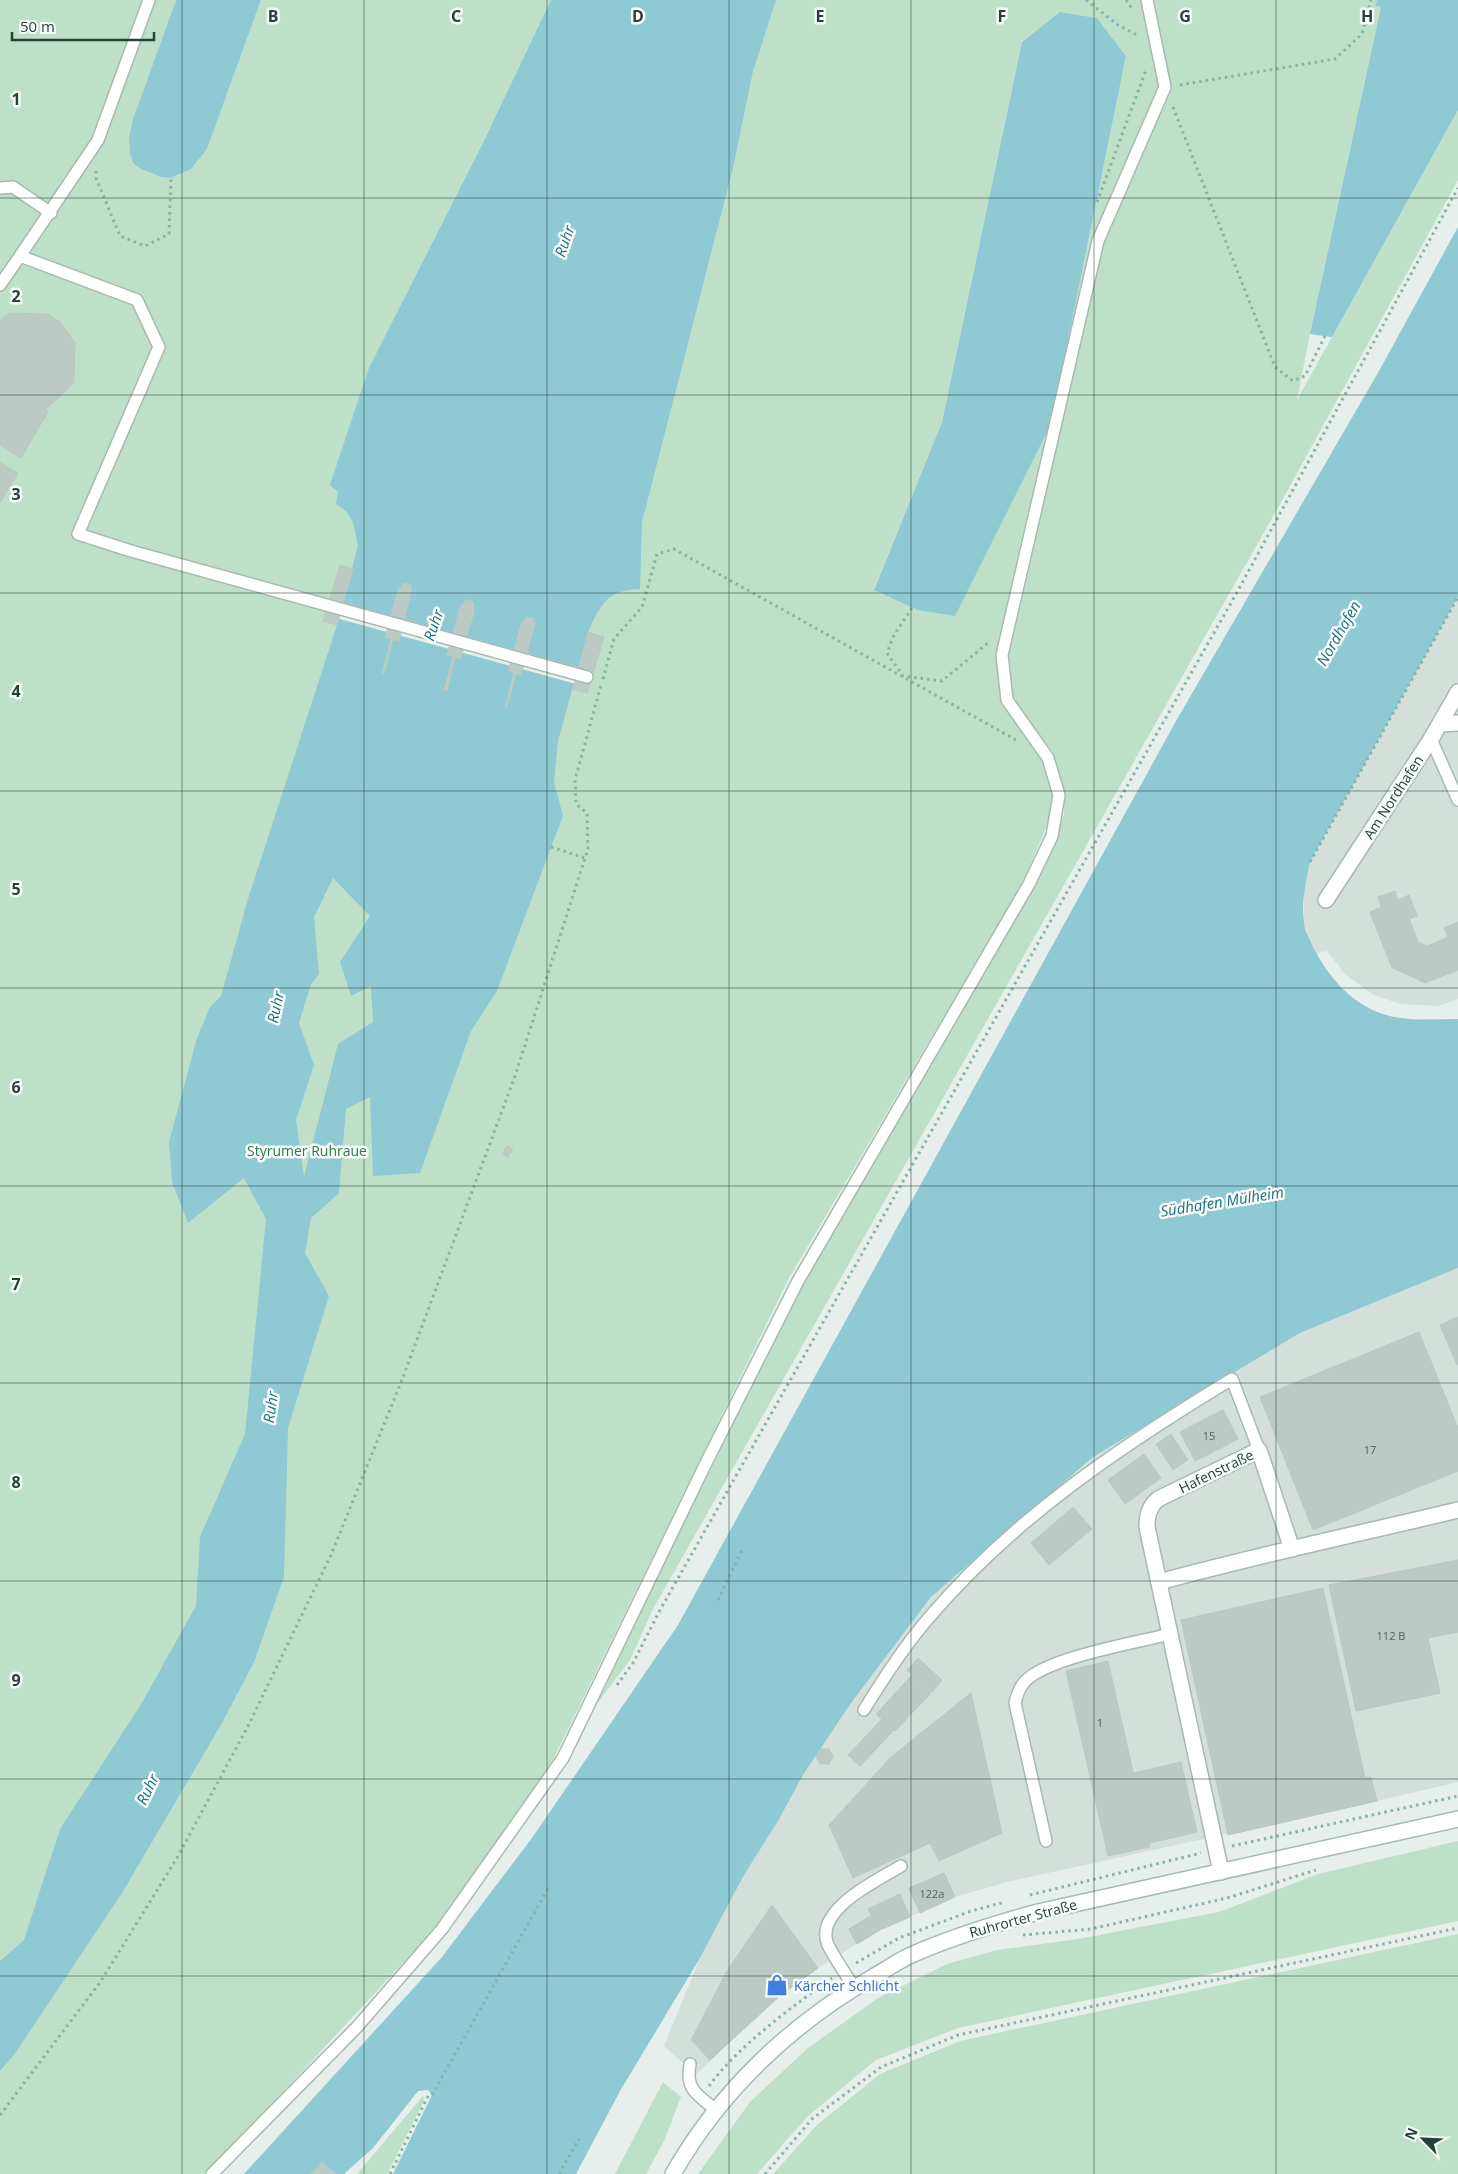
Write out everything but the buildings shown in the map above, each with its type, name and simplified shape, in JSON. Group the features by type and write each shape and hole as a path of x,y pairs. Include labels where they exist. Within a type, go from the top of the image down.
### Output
{"street":[{"name":"Am Nordhafen","path":"1326,900 1431,739 1458,692"},
{"path":"1440,724 1458,723"},
{"name":"Hafenstraße","path":"1221,1872 1147,1527 1147,1515 1152,1504 1158,1498 1259,1450 1292,1550"},
{"path":"1159,1582 1228,1563 1292,1550 1458,1510"},
{"name":"Ruhrorter Straße","path":"673,2174 715,2109 763,2058 808,2019 854,1988 908,1957 974,1930 1038,1912 1458,1819"}],"lane":[{"path":"2,278 51,213 98,140 149,0"},
{"path":"212,2174 357,2027 442,1929 563,1758 706,1463 798,1281 1036,868 1052,836 1059,795 1048,758 1007,700 1002,655 1098,241 1165,87 1146,0"},
{"path":"0,188 13,187 51,213"},
{"path":"20,256 137,300 159,347 78,534 131,551 587,677"},
{"path":"1431,739 1458,800"},
{"path":"864,1710 891,1667 927,1620 978,1565 1050,1501 1158,1423 1232,1379 1259,1450"},
{"path":"1046,1841 1015,1703 1019,1688 1029,1677 1045,1668 1076,1658 1170,1634"},
{"path":"854,1988 828,1944 826,1929 834,1913 849,1898 901,1866"},
{"path":"690,2064 688,2076 691,2088 715,2109"}],"path":[{"path":"1086,0 1118,26 1156,43 1095,206"},
{"path":"1325,336 1305,376 1293,381 1275,367 1165,87 1334,59 1362,34 1371,0"},
{"path":"96,169 96,178 120,236 145,246 169,234 171,178"},
{"path":"615,1686 633,1663 660,1610 1232,602 1458,188"},
{"path":"0,2115 101,1981 177,1858 248,1726 331,1555 402,1380 516,1076 588,849 586,813 576,804 575,780 614,639 642,607 657,554 674,549 1048,758"},
{"path":"1310,862 1458,597"},
{"path":"912,608 894,635 887,653 903,676 942,681 1009,625"},
{"path":"551,847 585,858"},
{"path":"718,1600 742,1550"},
{"path":"390,2174 431,2094 550,1885"},
{"path":"1019,1936 1091,1929 1227,1898"},
{"path":"765,2174 812,2119 881,2067 958,2035 1458,1928"},
{"path":"559,2174 579,2139"}],"shaded area":[{"path":"1458,597 1458,999 1438,1006 1400,1004 1372,994 1345,974 1327,951 1316,953 1304,924 1304,890 1310,862"},
{"path":"1458,1268 1458,1782 1007,1882 955,1897 880,1930 818,1968 781,1995 696,2075 664,2046 700,1958 744,1875 778,1821 803,1775 851,1703 931,1597 1093,1457 1300,1333"}],"green space":[{"name":"Styrumer Ruhraue","path":"0,0 176,0 134,116 141,169 161,177 171,178 179,175 207,149 261,0 1377,0 1375,6 1381,7 1297,400 1458,110 1458,180 1279,506 653,1609 630,1660 590,1713 801,1287 1045,867 1064,815 1063,789 1022,884 789,1278 551,1764 439,1924 221,2159 204,2174 0,2174","holes":["1060,12 1097,18 1126,56 1051,424 874,589 942,422 1022,42"]},
{"path":"1458,1841 1458,1921 958,2028 876,2060 808,2116 757,2174 698,2174 750,2102 808,2048 878,1998 947,1964 997,1950 1078,1939 1219,1912 1318,1874"},
{"path":"1458,1934 1458,2174 773,2174 817,2125 880,2074 960,2041"},
{"path":"663,2082 681,2097 664,2141 646,2174 615,2174"},
{"path":"423,2096 424,2101 387,2174 357,2174"}],"water":[{"path":"176,0 261,0 207,149 191,169 171,178 161,177 141,169 133,163 129,137 134,116"},
{"name":"Ruhr","path":"551,0 776,0 753,71 733,168 642,522 640,589 620,592 606,600 588,632 558,741 554,782 563,816 497,991 471,1031 420,1173 373,1176 370,1097 346,1109 339,1193 311,1218 305,1253 329,1296 288,1428 284,1577 254,1662 222,1723 122,1893 14,2055 0,2071 0,1961 24,1940 60,1829 140,1706 196,1606 200,1537 245,1434 266,1219 244,1178 188,1223 172,1182 169,1142 197,1038 210,1007 221,996 248,899 337,625 358,546 353,522 346,511 336,504 338,492 330,485 369,368 483,143","holes":["404,583 410,584 412,589 405,618 391,614 398,591","466,600 474,603 474,612 467,636 454,632 460,608","527,617 533,618 535,623 527,653 514,648 521,624","333,878 370,916 340,962 351,996 371,986 373,1022 338,1044 304,1177 296,1120 314,1065 299,1023 311,984 319,974 314,917"]},
{"path":"1377,0 1458,0 1458,110 1332,337 1310,334 1381,7 1375,6"},
{"path":"1060,12 1097,18 1126,56 1051,424 955,616 918,610 874,590 942,422 1022,42"},
{"path":"1458,227 1458,597 1310,862 1303,907 1305,929 1323,964 1339,985 1359,1002 1392,1017 1420,1020 1458,1019 1458,1268 1300,1333 1093,1457 931,1597 851,1703 803,1775 778,1821 744,1875 700,1958 620,2091 576,2174 393,2174 432,2095 428,2090 418,2091 373,2148 344,2174 244,2174 442,1957 532,1838 678,1625 1176,721 1379,371"}],"pier":[{"path":"341,602 580,668 576,684 336,618"}],"place":[{"name":"Kärcher Schlicht","path":"777,1985"}],"water label":[{"name":"Nordhafen","path":"1338,633"},
{"name":"Südhafen Mülheim","path":"1222,1201"}]}
